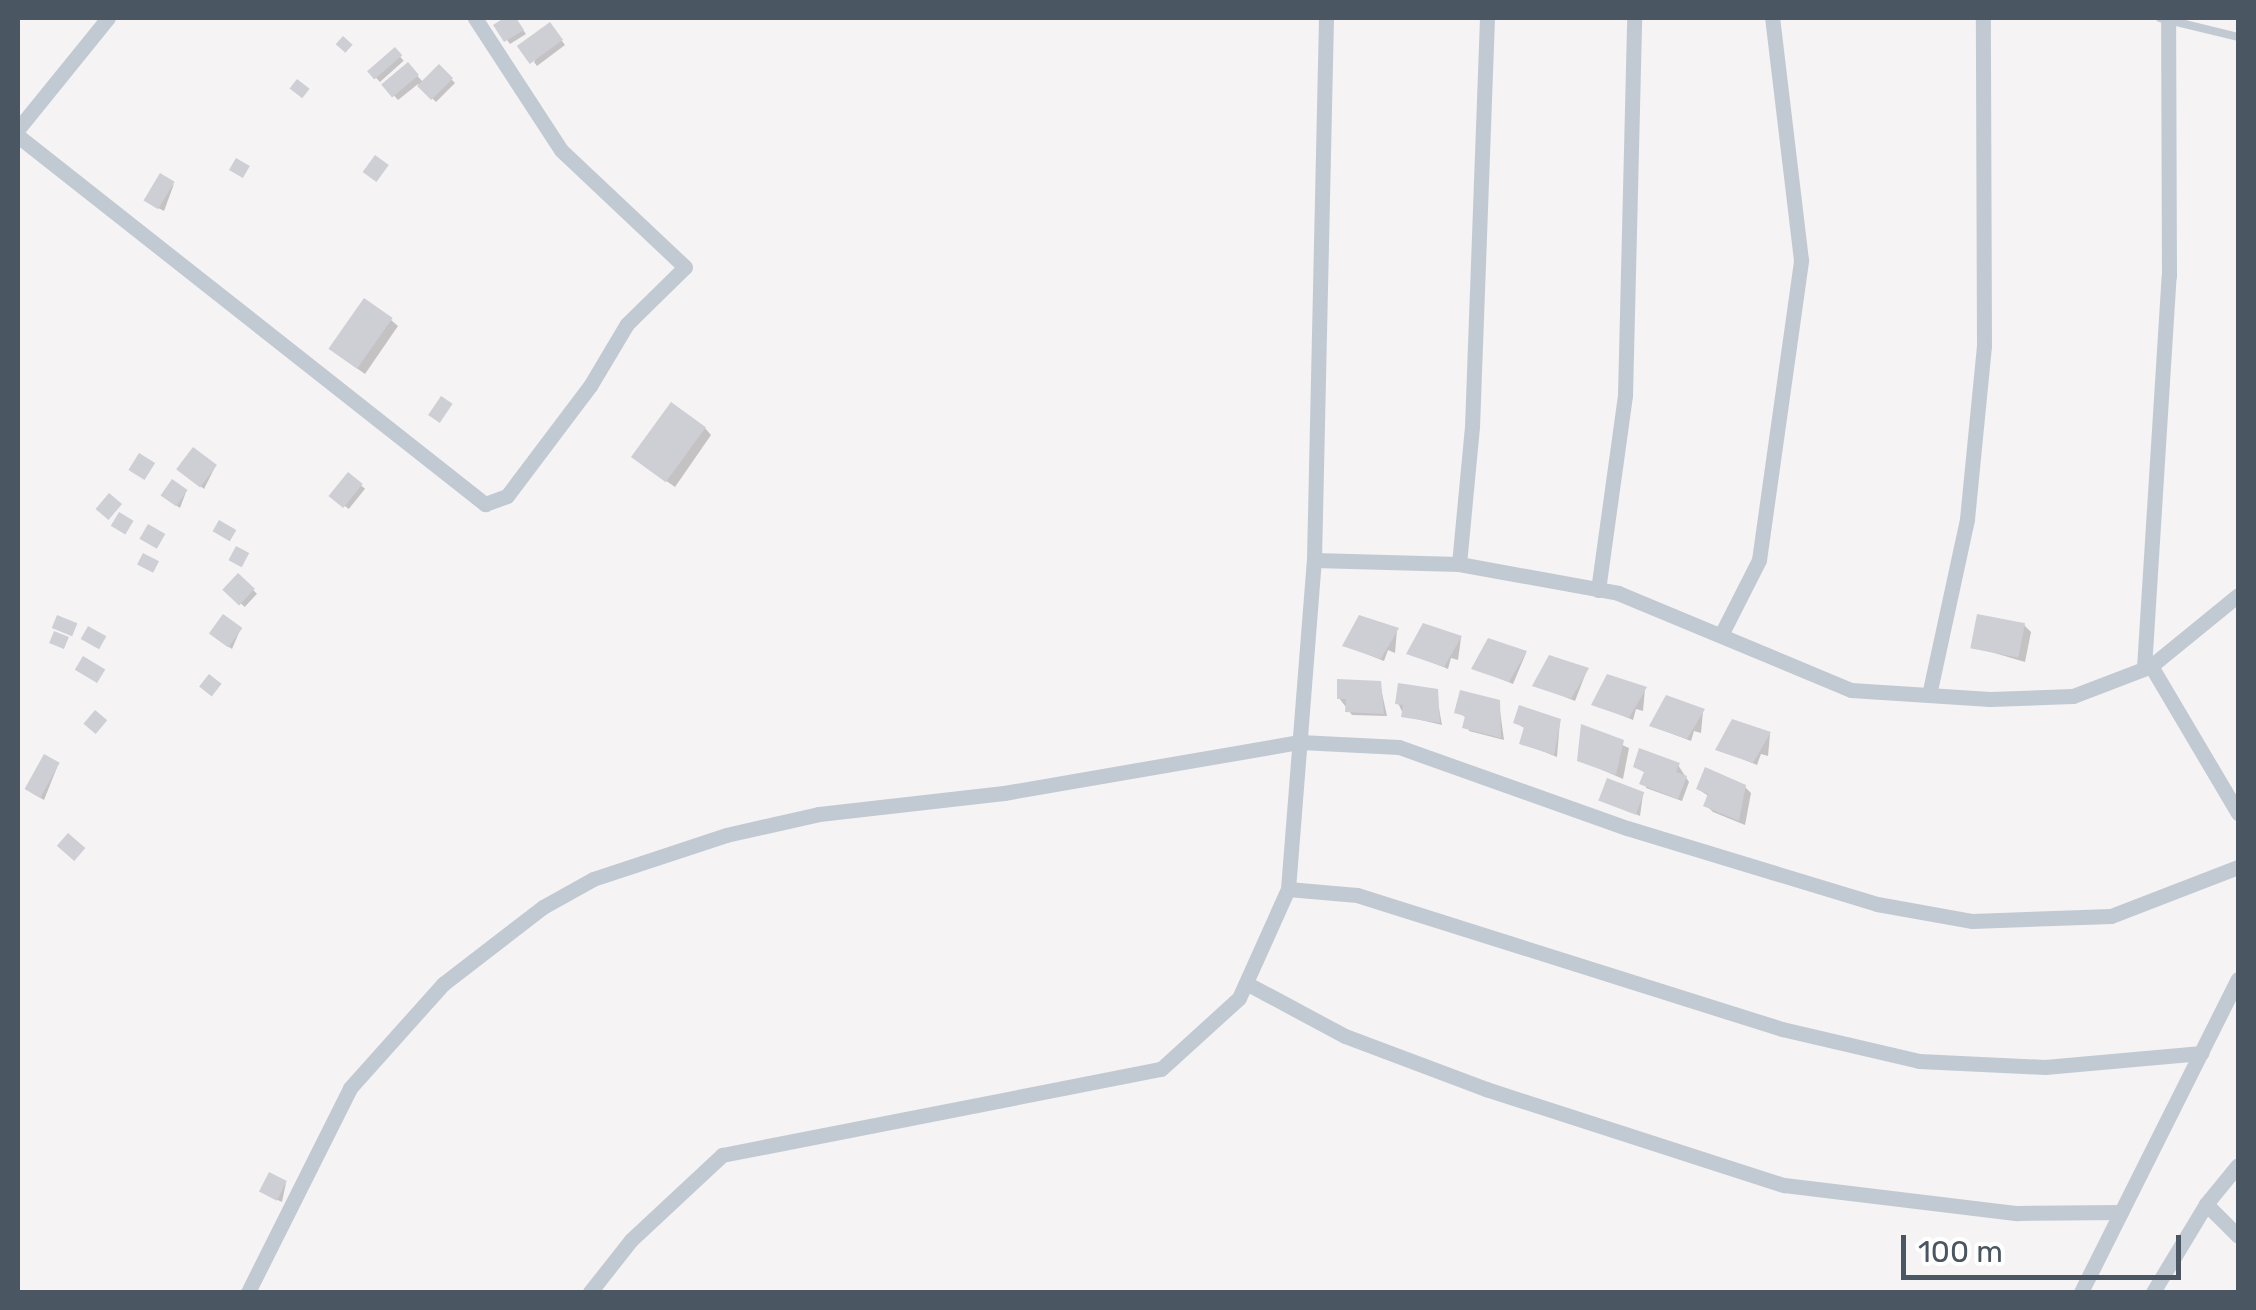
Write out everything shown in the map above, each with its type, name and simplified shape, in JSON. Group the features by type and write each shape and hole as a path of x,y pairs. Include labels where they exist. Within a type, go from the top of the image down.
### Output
{"street":[{"path":"108,18 18,132 486,504 507,496 590,386 627,324 685,267 561,150 484,22"},
{"path":"590,1292 631,1240 722,1155 1161,1068 1239,998 1288,889 1314,560 1326,18"},
{"path":"1459,564 1472,427 1487,18"},
{"path":"1598,590 1625,395 1634,18"},
{"path":"1722,633 1760,560 1801,260 1772,18"},
{"path":"1929,696 1966,519 1984,346 1982,18"},
{"path":"2164,18 2169,276 2148,667 2238,813"},
{"path":"1314,560 1459,564 1598,590 1722,633 1851,690 1929,696 2074,696 2148,667 2238,596"},
{"path":"248,1292 350,1088 443,984 543,906 593,879 726,835 819,814 1004,793 1300,742 1400,748 1628,828 1876,904 1972,921 2110,916 2238,867"},
{"path":"1288,889 1357,896 1782,1029 1919,1061 2044,1067 2201,1054"},
{"path":"2081,1292 2238,978"},
{"path":"1246,983 1362,1043 1784,1185 2017,1213 2121,1212"},
{"path":"2153,1292 2206,1204 2238,1165"},
{"path":"2206,1204 2238,1236"}],"lane":[{"path":"2164,18 2238,37"}],"building":[{"path":"504,18 516,18 524,30 504,42 493,25"},
{"path":"550,22 563,40 530,64 517,46"},
{"path":"343,36 353,45 345,53 336,44"},
{"path":"395,47 402,55 374,80 367,71"},
{"path":"408,62 419,75 392,98 381,84"},
{"path":"439,64 453,78 431,100 417,86"},
{"path":"297,79 310,89 302,98 290,88"},
{"path":"375,155 389,165 376,182 363,172"},
{"path":"236,158 250,166 243,178 229,170"},
{"path":"160,173 175,182 158,209 144,200"},
{"path":"364,298 393,318 357,369 328,349"},
{"path":"441,396 453,404 440,423 428,415"},
{"path":"671,402 706,427 666,482 631,457"},
{"path":"193,447 217,465 200,487 176,469"},
{"path":"139,453 155,463 145,480 128,470"},
{"path":"348,472 363,484 343,508 328,496"},
{"path":"172,479 188,490 176,506 161,495"},
{"path":"109,493 122,504 109,520 96,509"},
{"path":"119,512 134,521 125,534 111,526"},
{"path":"219,520 236,530 230,541 212,531"},
{"path":"148,524 165,534 157,549 140,539"},
{"path":"236,546 249,553 242,567 228,560"},
{"path":"143,553 159,561 153,573 137,565"},
{"path":"238,573 255,589 239,606 222,590"},
{"path":"223,614 242,628 228,648 209,633"},
{"path":"1977,614 2025,623 2018,658 1970,648"},
{"path":"57,615 77,623 72,636 52,628"},
{"path":"1359,615 1399,628 1381,659 1342,646"},
{"path":"1423,623 1462,636 1444,667 1406,654"},
{"path":"88,626 106,636 99,649 81,639"},
{"path":"54,631 69,637 64,649 49,643"},
{"path":"1488,638 1527,651 1509,682 1471,669"},
{"path":"1549,655 1589,668 1571,699 1532,686"},
{"path":"83,656 105,669 97,683 75,670"},
{"path":"209,674 222,684 212,696 199,687"},
{"path":"1607,674 1647,687 1629,718 1591,705"},
{"path":"1337,679 1381,681 1384,714 1345,712 1346,699 1337,699"},
{"path":"1398,683 1438,689 1440,723 1401,717 1403,705 1395,704"},
{"path":"1460,690 1500,700 1501,738 1462,728 1465,716 1454,713"},
{"path":"1666,695 1705,709 1687,739 1649,726"},
{"path":"1519,705 1561,719 1554,755 1519,744 1524,727 1513,723"},
{"path":"95,710 107,720 96,734 83,724"},
{"path":"1732,719 1771,732 1753,763 1715,750"},
{"path":"1581,724 1624,740 1616,775 1577,761"},
{"path":"1639,748 1680,763 1676,772 1687,776 1678,799 1639,784 1644,772 1633,767"},
{"path":"44,754 60,763 40,798 25,789"},
{"path":"1705,767 1746,785 1739,821 1703,806 1708,794 1696,789"},
{"path":"1607,778 1644,792 1636,815 1598,800"},
{"path":"68,833 85,848 74,861 57,846"},
{"path":"269,1172 287,1181 277,1201 259,1192"}]}
